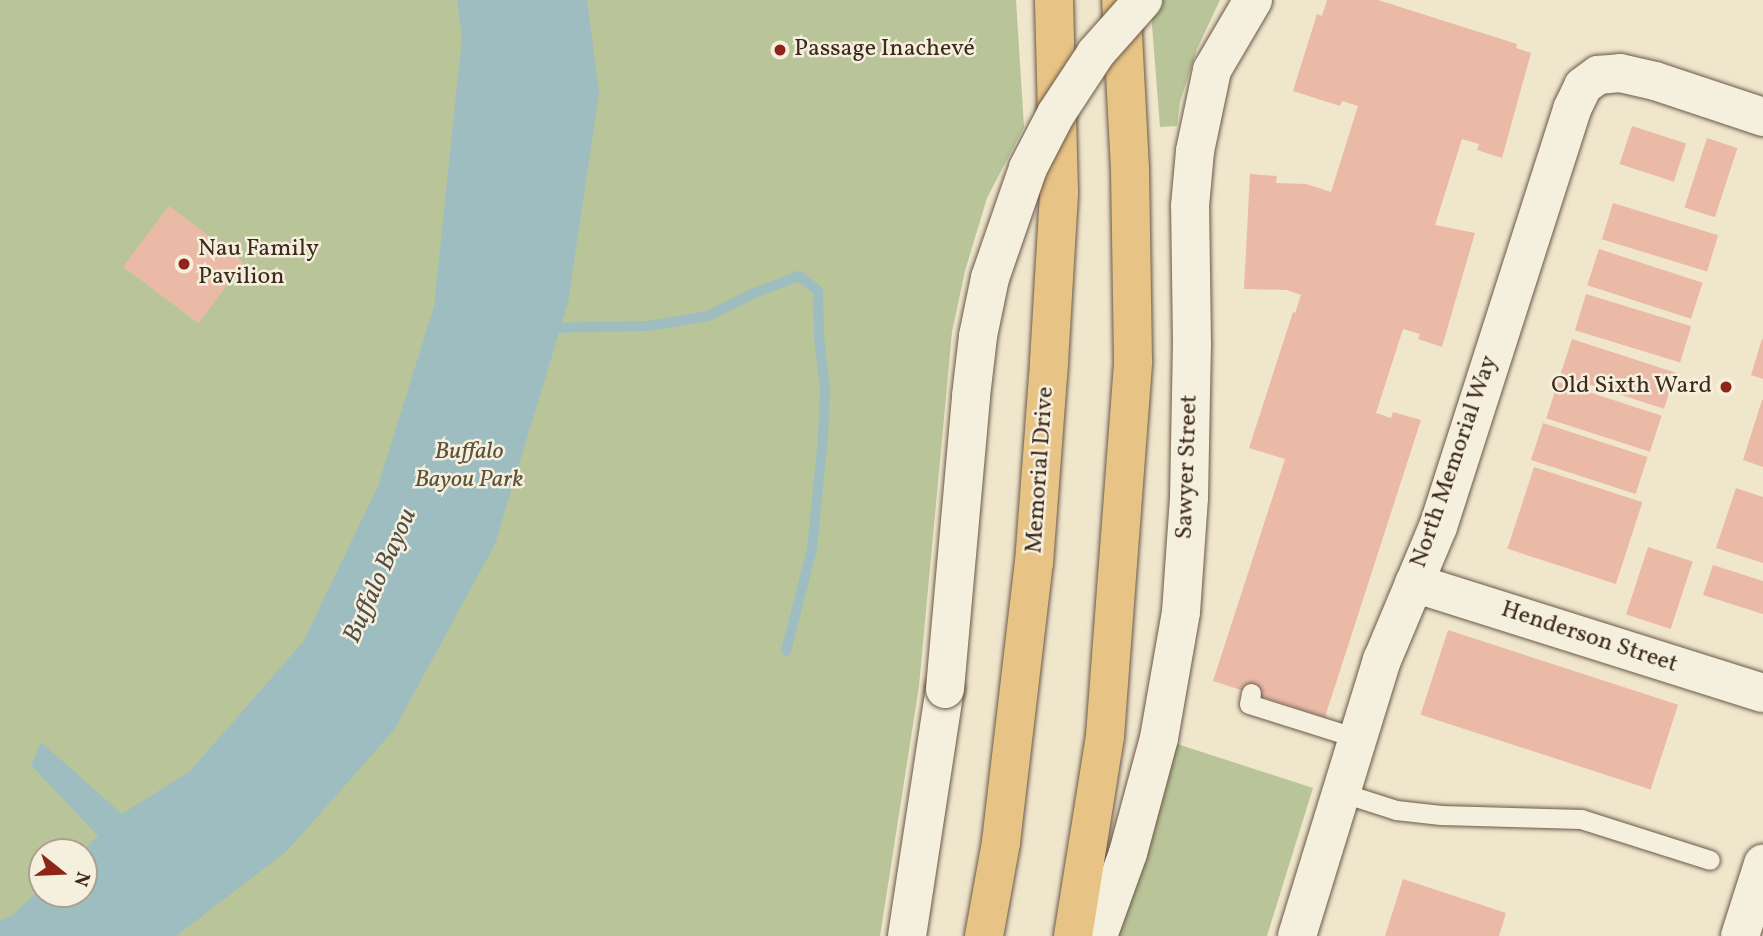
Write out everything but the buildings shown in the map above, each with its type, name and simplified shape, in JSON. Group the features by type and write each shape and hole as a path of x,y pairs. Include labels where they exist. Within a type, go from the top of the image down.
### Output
{"main road":[{"name":"Memorial Drive","path":"984,936 1001,842 1034,563 1059,192 1054,0"},
{"path":"1073,936 1105,736 1133,361 1130,169 1121,0"},
{"path":"970,936 1001,842"}],"street":[{"path":"907,936 946,690 971,396 978,336 990,278 1028,167 1056,114 1096,54 1143,0"},
{"name":"Sawyer Street","path":"1098,936 1128,853 1159,738 1181,612 1189,498 1192,344 1190,206 1195,151 1212,70 1254,0"},
{"name":"North Memorial Way","path":"1297,936 1382,660 1438,527 1572,109 1583,86 1598,75 1620,74 1655,81 1763,117"},
{"name":"Henderson Street","path":"1414,583 1763,693"},
{"path":"1740,936 1763,864"}],"lane":[{"path":"1251,693 1249,704 1357,738"},
{"path":"1340,792 1396,810 1419,813 1581,819 1710,860"}],"green space":[{"name":"Buffalo Bayou Park","path":"0,0 1016,0 1024,127 987,198 965,271 952,332 919,686 880,936 0,936"},
{"path":"1150,0 1220,0 1197,49 1180,102 1177,126 1160,127"},
{"path":"1171,742 1313,788 1267,936 1112,936"}],"water":[{"name":"Buffalo Bayou","path":"457,0 587,0 599,93 568,303 495,544 394,730 287,851 176,936 0,936 0,920 11,916 28,901 28,908 98,908 98,838 96,838 98,836 31,765 41,742 122,814 190,771 303,642 378,486 434,306 462,38"}],"waterway":[{"path":"546,328 649,326 708,316 754,293 799,276 818,291 819,336 825,390 823,438 812,549 786,651"}],"place":[{"name":"Passage Inachevé","path":"780,50"},
{"name":"Nau Family Pavilion","path":"184,264"},
{"name":"Old Sixth Ward","path":"1726,387"}]}
